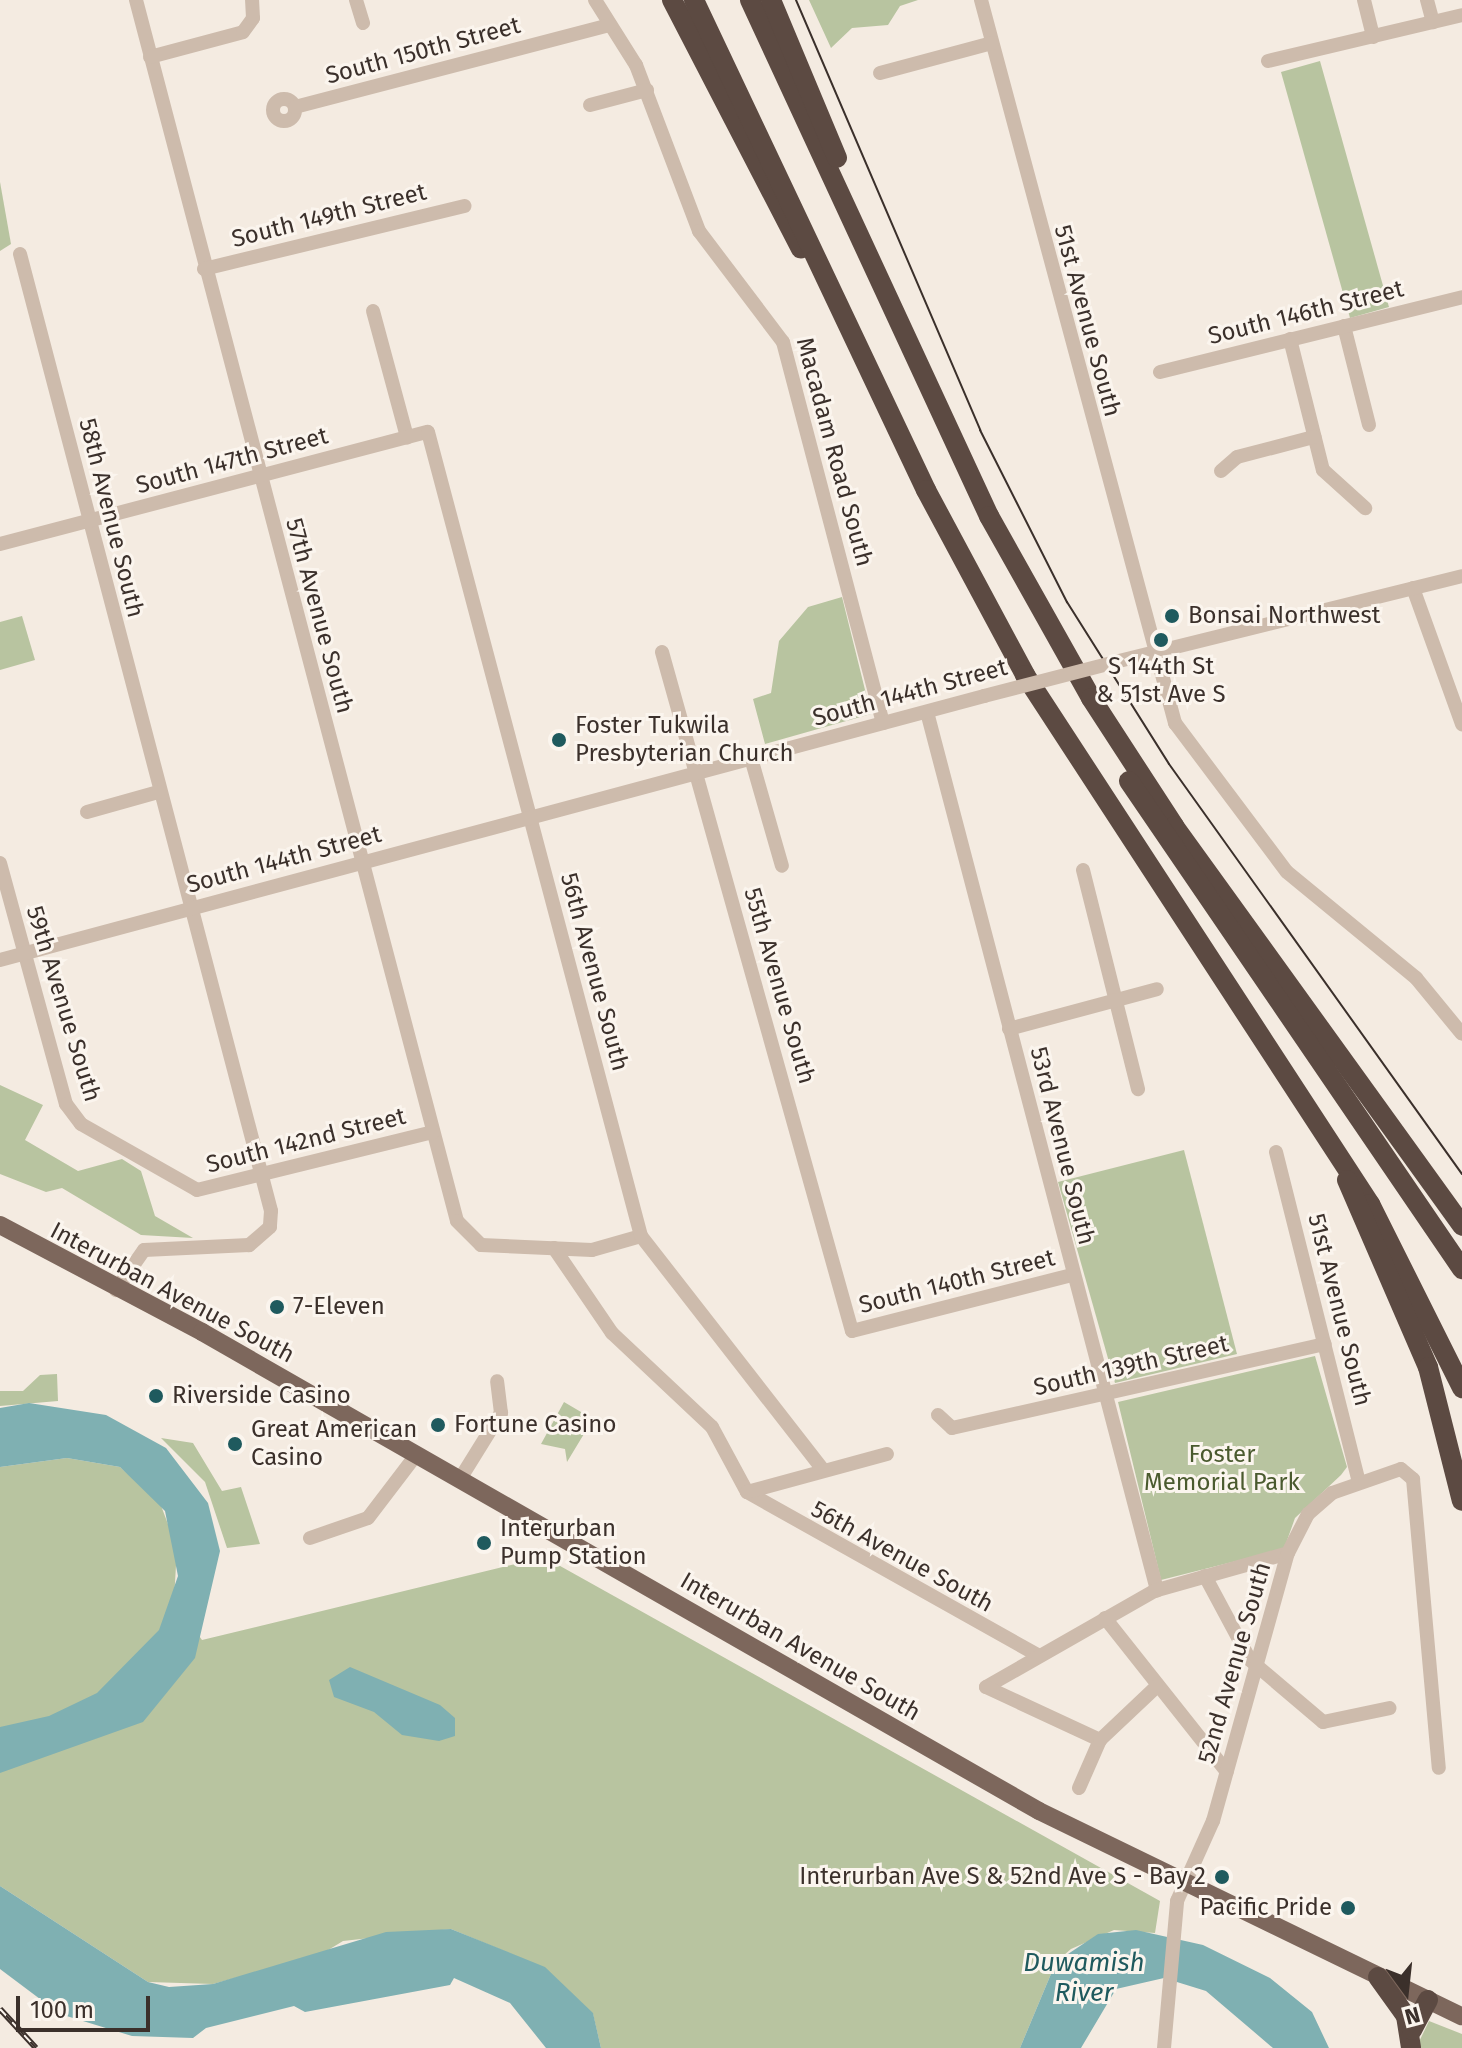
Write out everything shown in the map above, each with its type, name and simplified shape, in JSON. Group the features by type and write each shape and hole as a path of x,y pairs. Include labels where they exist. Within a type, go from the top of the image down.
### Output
{"highway":[{"path":"672,0 1025,675 1400,1255 1462,1388"},
{"path":"694,0 867,368"},
{"path":"750,0 937,406 1162,837 1462,1269"},
{"path":"771,0 903,305 937,406"},
{"path":"1091,698 1443,1200 1460,1240"},
{"path":"1343,1165 1355,1212 1428,1367 1462,1501"},
{"path":"1378,1977 1411,2039"},
{"path":"1411,2039 1428,2000"}],"main road":[{"name":"Interurban Avenue South","path":"0,1225 460,1479 941,1757 1184,1882 1462,2016"}],"street":[{"name":"57th Avenue South","path":"136,0 204,269 433,1132 468,1239 554,1248"},
{"path":"150,57 243,32 253,18 252,0"},
{"path":"356,0 363,23"},
{"name":"Macadam Road South","path":"595,0 647,90 699,231 783,342 883,723"},
{"name":"51st Avenue South","path":"981,0 1151,653"},
{"path":"1364,0 1373,37"},
{"path":"1427,0 1433,22"},
{"path":"1268,61 1462,15"},
{"name":"South 150th Street","path":"295,107 610,25"},
{"path":"880,73 992,43"},
{"path":"590,105 647,90"},
{"name":"South 149th Street","path":"204,269 464,206"},
{"name":"58th Avenue South","path":"20,254 158,792 262,1174 270,1227 238,1247 152,1247 131,1262 116,1290"},
{"name":"South 146th Street","path":"1160,372 1462,297"},
{"path":"373,311 407,437"},
{"path":"1344,326 1369,425"},
{"path":"1290,339 1327,478 1365,508"},
{"name":"South 147th Street","path":"0,544 428,432"},
{"name":"56th Avenue South","path":"428,432 641,1236 823,1470"},
{"path":"1221,471 1237,457 1314,437"},
{"name":"South 144th Street","path":"0,960 984,696 1462,576"},
{"path":"1413,588 1462,724"},
{"name":"55th Avenue South","path":"662,652 852,1331"},
{"path":"1151,653 1189,747 1287,872 1416,978 1462,1034"},
{"name":"53rd Avenue South","path":"927,712 1072,1275 1157,1590"},
{"path":"751,758 782,866"},
{"path":"87,812 158,792"},
{"name":"59th Avenue South","path":"0,863 69,1112 190,1189"},
{"path":"1083,870 1138,1089"},
{"path":"1009,1029 1157,989"},
{"name":"South 142nd Street","path":"190,1189 433,1132"},
{"name":"51st Avenue South","path":"1276,1152 1358,1479"},
{"path":"554,1248 592,1250 641,1236"},
{"path":"554,1248 612,1333 712,1427 747,1492 887,1454"},
{"name":"South 140th Street","path":"852,1331 1072,1275"},
{"name":"South 139th Street","path":"942,1421 1104,1395 1325,1344"},
{"path":"460,1479 501,1413 497,1381"},
{"path":"310,1538 368,1518 416,1455"},
{"path":"1358,1479 1410,1472 1439,1768"},
{"name":"52nd Avenue South","path":"1164,2048 1184,1882 1227,1772 1288,1553 1308,1514 1358,1479"},
{"name":"56th Avenue South","path":"747,1492 1039,1656"},
{"path":"1100,1740 986,1687 1157,1590 1288,1553"},
{"path":"1205,1576 1257,1668 1323,1722 1390,1708"},
{"path":"1105,1618 1156,1687 1227,1772"},
{"path":"1079,1788 1100,1740 1156,1687"}],"green space":[{"path":"809,0 918,0 900,6 888,25 852,28 831,48"},
{"path":"1320,61 1389,307 1350,318 1281,72"},
{"path":"0,182 11,244 0,251"},
{"path":"842,597 871,714 765,744 753,699 771,693 779,641 808,607"},
{"path":"22,616 35,660 0,670 0,622"},
{"path":"0,1085 43,1105 25,1140 78,1171 122,1159 141,1171 155,1216 193,1238 141,1235 62,1188 46,1192 0,1174"},
{"name":"Foster Memorial Park","path":"1184,1150 1237,1354 1115,1383 1058,1182"},
{"name":"Foster Memorial Park","path":"1315,1356 1347,1467 1295,1518 1284,1549 1161,1580 1118,1402"},
{"path":"57,1374 58,1401 0,1406 0,1391 23,1391 40,1375"},
{"path":"564,1402 593,1419 567,1462 565,1449 541,1444"},
{"path":"161,1438 193,1443 222,1491 241,1487 260,1544 227,1548 205,1482"},
{"path":"67,1458 120,1467 160,1503 177,1548 174,1600 202,1640 544,1557 1160,1901 1155,1933 1114,1930 1071,1949 1056,1962 1020,2048 601,2048 593,2014 545,1968 451,1929 343,1941 320,1955 213,1984 148,1982 0,1886 0,1467"},
{"path":"1429,2021 1462,2034 1462,2048 1416,2048"}],"water":[{"path":"29,1403 106,1415 166,1448 208,1503 220,1551 195,1658 143,1722 0,1773 0,1727 49,1716 97,1693 159,1630 178,1576 165,1511 120,1467 67,1458 0,1467 0,1408"},
{"path":"350,1667 440,1705 455,1718 455,1736 439,1741 402,1735 374,1712 334,1697 329,1680"},
{"path":"0,1886 148,1982 169,1987 213,1984 386,1932 451,1929 545,1967 593,2013 601,2048 546,2048 510,2003 454,1978 450,1985 305,2012 294,2006 206,2028 193,2038 132,2036 60,2014 0,1969"},
{"name":"Duwamish River","path":"1136,1930 1203,1945 1270,1978 1312,2012 1329,2048 1273,2048 1206,1991 1164,1978 1116,1989 1081,2048 1020,2048 1056,1962 1098,1934"}],"tram line":[{"path":"796,0 980,430 1067,602 1169,764 1462,1174"}],"railway":[{"path":"0,2009 36,2048"}],"place":[{"name":"Bonsai Northwest","path":"1172,616"},
{"name":"S 144th St & 51st Ave S","path":"1161,640"},
{"name":"Foster Tukwila Presbyterian Church","path":"559,740"},
{"name":"7-Eleven","path":"277,1307"},
{"name":"Riverside Casino","path":"156,1396"},
{"name":"Fortune Casino","path":"438,1425"},
{"name":"Great American Casino","path":"235,1444"},
{"name":"Interurban Pump Station","path":"484,1543"},
{"name":"Interurban Ave S & 52nd Ave S - Bay 2","path":"1222,1877"},
{"name":"Pacific Pride","path":"1348,1908"}]}
